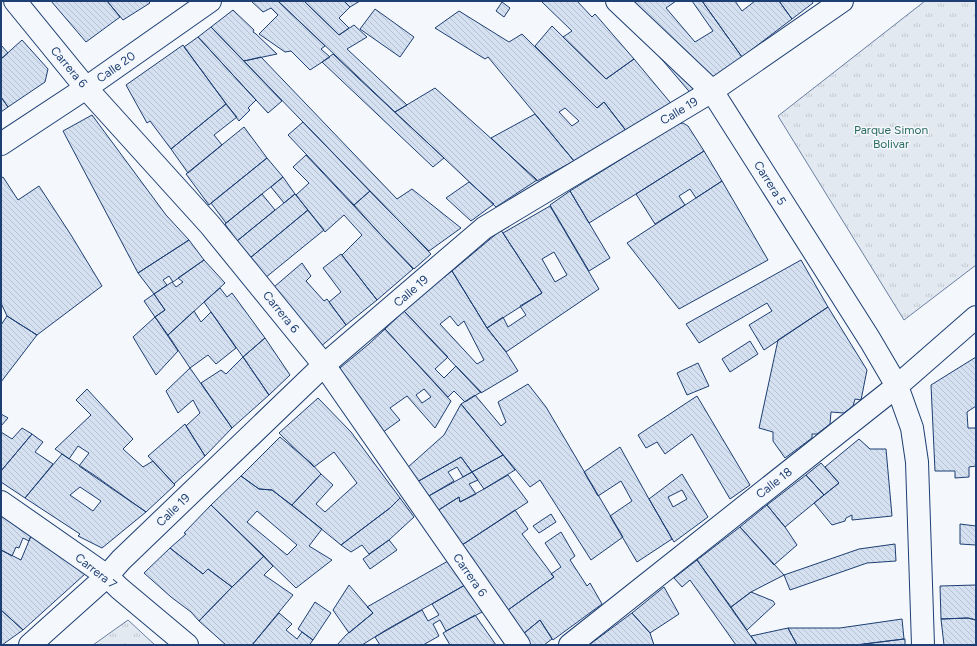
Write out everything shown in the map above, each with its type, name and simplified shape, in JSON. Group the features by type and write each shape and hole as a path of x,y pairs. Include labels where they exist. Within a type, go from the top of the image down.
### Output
{"street":[{"name":"Carrera 6","path":"15,1 86,88 210,225 324,365 519,645"},
{"name":"Calle 20","path":"1,144 86,88 210,1"},
{"name":"Carrera 5","path":"617,1 712,91 870,340 897,386 912,428 917,462 923,645"},
{"name":"Calle 19","path":"30,645 107,576 121,560 324,365 484,228 712,91 842,1"},
{"name":"Calle 18","path":"570,645 897,386 976,317"},
{"name":"Carrera 7","path":"1,502 107,576 119,588 187,645"}],"green space":[{"name":"Parque Simon Bolivar","path":"925,1 976,1 976,265 904,320 778,116"},
{"path":"128,620 155,645 93,645"}],"building":[{"path":"51,1 107,1 120,17 86,42"},
{"path":"107,1 148,1 150,3 123,20"},
{"path":"251,1 278,1 325,46 321,49 330,57 310,70 291,51 285,52 259,34 278,15 271,8 263,12"},
{"path":"278,1 304,1 339,35 354,25 367,37 347,49 407,105 395,112"},
{"path":"304,1 344,1 350,7 339,18 349,28 339,35"},
{"path":"344,1 360,1 350,7"},
{"path":"577,1 592,17 595,14 634,59 606,79 563,37 572,31 542,2"},
{"path":"637,1 676,1 666,8 695,42 713,31 692,1 702,1 742,57 693,96 623,14"},
{"path":"702,1 735,1 742,11 755,1 779,1 792,19 742,57"},
{"path":"779,1 812,1 813,3 792,19"},
{"path":"502,2 510,8 504,17 496,11"},
{"path":"375,9 414,37 400,57 360,29"},
{"path":"233,10 254,30 253,32 277,54 244,61 211,27"},
{"path":"459,11 509,42 522,34 597,108 604,102 627,132 574,161 488,57 485,59 435,28","holes":["565,108 579,121 572,126 559,112"]},
{"path":"552,26 606,79 634,59 674,107 627,132 604,102 597,108 535,46"},
{"path":"211,27 282,101 268,113 198,37"},
{"path":"198,37 256,100 248,108 250,110 239,121 184,47"},
{"path":"22,40 48,69 45,82 8,107 1,97 1,59"},
{"path":"1,45 8,53 1,59"},
{"path":"183,45 226,104 171,149 150,121 147,123 126,85"},
{"path":"333,54 444,158 433,167 322,62"},
{"path":"261,57 397,199 412,189 461,228 429,251 244,61"},
{"path":"435,88 537,180 496,207 395,112"},
{"path":"1,97 8,107 1,112"},
{"path":"226,104 237,117 214,135 222,145 188,173 171,149"},
{"path":"535,114 574,161 537,181 491,138"},
{"path":"92,115 166,215 189,240 138,273 63,131"},
{"path":"303,122 370,191 354,205 288,135"},
{"path":"683,123 688,126 704,151 589,223 570,191 678,124"},
{"path":"244,127 267,158 209,205 186,174"},
{"path":"704,151 722,181 696,198 690,189 679,196 685,205 655,224 636,194"},
{"path":"306,155 413,269 377,300 342,255 362,235 344,215 325,232 296,195 309,183 293,167"},
{"path":"267,158 283,177 226,223 211,203"},
{"path":"3,177 18,200 39,186 102,286 37,335 7,316 1,303 1,178"},
{"path":"283,177 295,194 284,203 271,187"},
{"path":"722,181 768,260 679,309 627,243"},
{"path":"469,182 494,204 471,221 446,198"},
{"path":"370,191 431,254 414,269 354,205"},
{"path":"570,191 610,258 589,271 550,205"},
{"path":"262,194 275,210 237,241 225,224"},
{"path":"295,194 308,210 250,258 237,241"},
{"path":"550,206 599,289 506,352 487,328 503,317 508,327 526,315 520,306 542,293 503,233","holes":["554,252 567,275 555,282 542,259"]},
{"path":"308,210 324,230 265,278 250,258"},
{"path":"501,230 542,293 487,328 452,271"},
{"path":"189,240 204,260 173,282 169,276 163,280 167,285 154,294 138,273"},
{"path":"341,254 377,300 346,325 329,302 341,292 323,268"},
{"path":"204,260 225,283 168,335 155,317 165,310 154,294 172,282 176,287 183,282 178,278"},
{"path":"801,260 828,307 764,350 749,325 772,311 767,303 699,343 686,324"},
{"path":"302,263 311,276 306,281 324,301 327,299 346,325 319,348 274,287"},
{"path":"452,271 487,328 506,352 518,371 481,393 402,309","holes":["450,316 458,326 464,321 484,360 477,364 440,324"]},
{"path":"220,288 227,297 232,293 265,338 243,357 204,302"},
{"path":"154,294 165,310 155,317 144,301"},
{"path":"828,307 867,370 861,400 855,399 853,406 844,413 831,412 830,424 817,434 812,434 812,438 785,458 773,441 773,432 759,428 778,340"},
{"path":"194,311 201,322 211,312 236,348 216,364 208,355 190,368 168,335"},
{"path":"404,311 448,357 435,369 444,378 456,366 481,392 465,402 454,391 448,397 385,329"},
{"path":"7,316 37,335 1,382 1,325"},
{"path":"155,317 178,351 156,375 133,337"},
{"path":"385,329 451,401 435,428 407,396 390,408 400,420 379,435 335,372","holes":["424,389 431,397 422,403 416,395"]},
{"path":"265,338 290,375 269,395 243,357"},
{"path":"750,341 758,354 730,372 722,359"},
{"path":"243,357 269,395 232,428 201,383 221,370 226,374"},
{"path":"976,357 976,406 967,412 968,428 976,428 976,466 969,467 969,477 955,478 955,471 935,471 931,385"},
{"path":"698,363 709,386 687,395 677,373"},
{"path":"190,368 232,428 205,456 186,426 200,413 193,400 178,413 166,391"},
{"path":"528,384 546,407 623,537 591,560 540,480 530,487 461,404 475,395 501,426 506,422 498,402"},
{"path":"87,389 133,439 123,449 143,467 153,461 175,485 146,512 79,466 89,453 78,446 69,459 55,449 91,415 76,400"},
{"path":"697,396 750,485 730,499 692,434 665,454 657,442 646,448 638,435"},
{"path":"318,398 351,432 400,498 390,508 341,545 292,505 321,474 333,485 316,504 325,512 357,483 334,452 314,467 279,433"},
{"path":"461,404 503,455 472,472 461,457 417,482 407,468 444,435"},
{"path":"1,414 8,418 1,426"},
{"path":"185,424 205,456 174,484 148,456"},
{"path":"22,428 32,434 1,471 1,432 12,439"},
{"path":"32,434 43,442 35,452 53,464 25,498 1,482 1,471"},
{"path":"280,437 311,463 321,474 292,505 272,490 259,489 241,476"},
{"path":"859,439 870,449 886,449 892,516 852,520 852,515 846,518 845,521 832,525 814,503 839,483 825,467"},
{"path":"620,447 672,539 637,562 610,516 632,501 621,481 598,496 584,472"},
{"path":"62,454 146,512 102,548 78,536 80,534 25,498","holes":["80,487 101,501 93,511 70,495"]},
{"path":"503,455 515,470 484,489 472,472"},
{"path":"461,457 472,472 463,477 457,467 448,472 454,481 427,497 417,482"},
{"path":"821,463 839,483 824,495 806,475"},
{"path":"472,472 478,480 469,484 476,494 460,502 459,497 437,511 427,497"},
{"path":"682,474 708,517 674,542 649,499","holes":["682,490 687,499 673,507 668,497"]},
{"path":"508,475 528,502 462,545 437,511 459,497 460,502"},
{"path":"806,475 824,495 785,527 767,505"},
{"path":"241,476 259,489 272,490 322,529 309,546 332,560 296,588 211,505","holes":["257,511 297,545 287,555 247,522"]},
{"path":"400,498 414,517 389,540 369,554 362,545 351,552 341,545 390,508"},
{"path":"211,505 264,556 232,587 208,569 203,574 170,548 186,534 184,533"},
{"path":"767,505 797,545 774,565 740,527"},
{"path":"515,510 528,529 522,534 554,577 508,610 462,545"},
{"path":"1,514 33,531 29,541 23,538 19,548 16,547 12,556 1,550"},
{"path":"551,514 556,522 539,533 533,526"},
{"path":"960,524 976,526 976,545 960,544"},
{"path":"740,527 784,575 751,592 731,607 697,560"},
{"path":"33,531 85,574 23,630 1,610 1,550 21,560"},
{"path":"561,532 575,556 570,560 587,586 590,583 602,604 553,640 540,620 522,635 508,610 554,577 551,574 561,567 545,543"},
{"path":"389,540 397,550 370,569 363,559"},
{"path":"895,544 896,561 867,563 790,590 784,575 859,549"},
{"path":"170,548 203,574 208,569 232,587 199,621 191,612 171,597 144,573"},
{"path":"264,556 273,566 264,575 293,595 252,645 226,645 199,621"},
{"path":"697,560 757,645 736,645 690,580 682,587 674,578"},
{"path":"448,561 465,585 362,645 337,645 346,635 373,613 367,607"},
{"path":"349,585 373,613 349,633 333,610"},
{"path":"465,585 482,612 446,631 440,620 433,624 439,636 423,645 380,645 375,637 422,610 428,621 439,615 432,604"},
{"path":"976,585 976,620 968,618 941,619 940,586"},
{"path":"664,587 679,614 650,633 632,613"},
{"path":"751,592 773,601 775,604 747,630 731,607"},
{"path":"315,602 331,613 313,640 298,629"},
{"path":"1,610 23,630 2,645 1,645"},
{"path":"279,613 292,624 286,630 297,639 302,632 313,640 310,644 311,645 252,645"},
{"path":"632,613 650,633 654,645 589,645"},
{"path":"475,615 496,645 450,645 443,633"},
{"path":"968,618 976,620 976,645 944,645 941,619"},
{"path":"902,619 904,639 856,645 797,645 788,628 840,628"},
{"path":"540,620 552,639 544,645 531,645 523,634"},
{"path":"788,628 797,645 757,645 751,636"},
{"path":"905,639 905,645 856,645"}]}
